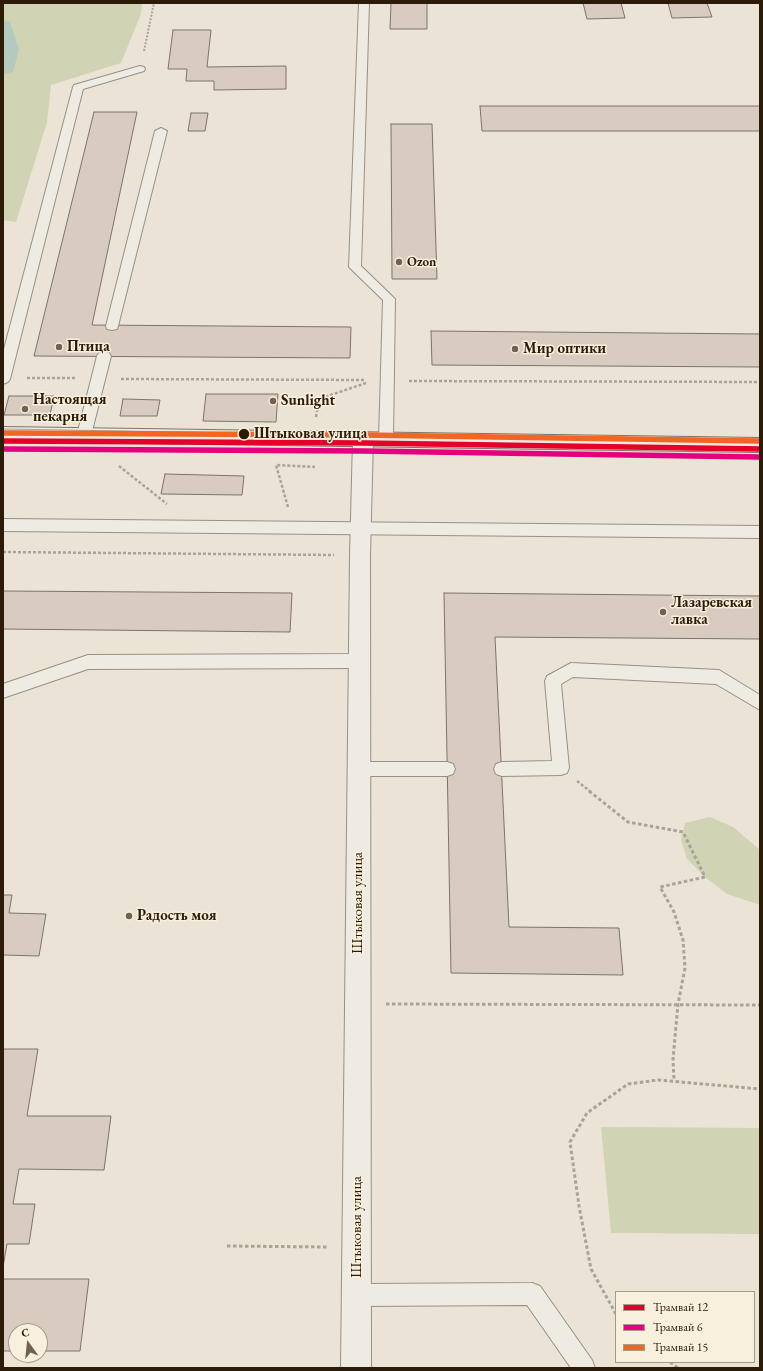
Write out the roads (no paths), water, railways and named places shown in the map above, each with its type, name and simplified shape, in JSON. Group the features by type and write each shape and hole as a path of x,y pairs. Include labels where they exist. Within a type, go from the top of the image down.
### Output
{"street":[{"path":"3,434 760,445"},
{"name":"Штыковая улица","path":"356,1368 360,529 374,439"}],"lane":[{"path":"364,3 355,267 389,300 387,380 374,439"},
{"path":"3,378 78,87 140,69"},
{"path":"112,326 161,131"},
{"path":"84,436 104,356"},
{"path":"3,525 760,532"},
{"path":"3,691 88,662 359,661"},
{"path":"502,769 561,768 553,681 572,670 719,677 760,704"},
{"path":"359,769 447,769"},
{"path":"356,1295 532,1294 584,1368"}],"tram line":[{"path":"3,429 244,433"},
{"name":"15","path":"3,433 363,435 760,441"},
{"name":"12","path":"3,441 363,443 760,449"},
{"name":"6","path":"3,449 363,451 760,457"}],"place":[{"name":"Ozon","path":"399,262"},
{"name":"Птица","path":"59,347"},
{"name":"Мир оптики","path":"515,349"},
{"name":"Sunlight","path":"273,401"},
{"name":"Настоящая пекарня","path":"25,409"},
{"name":"Штыковая улица","path":"244,434"},
{"name":"Лазаревская лавка","path":"663,612"},
{"name":"Радость моя","path":"129,916"}]}
